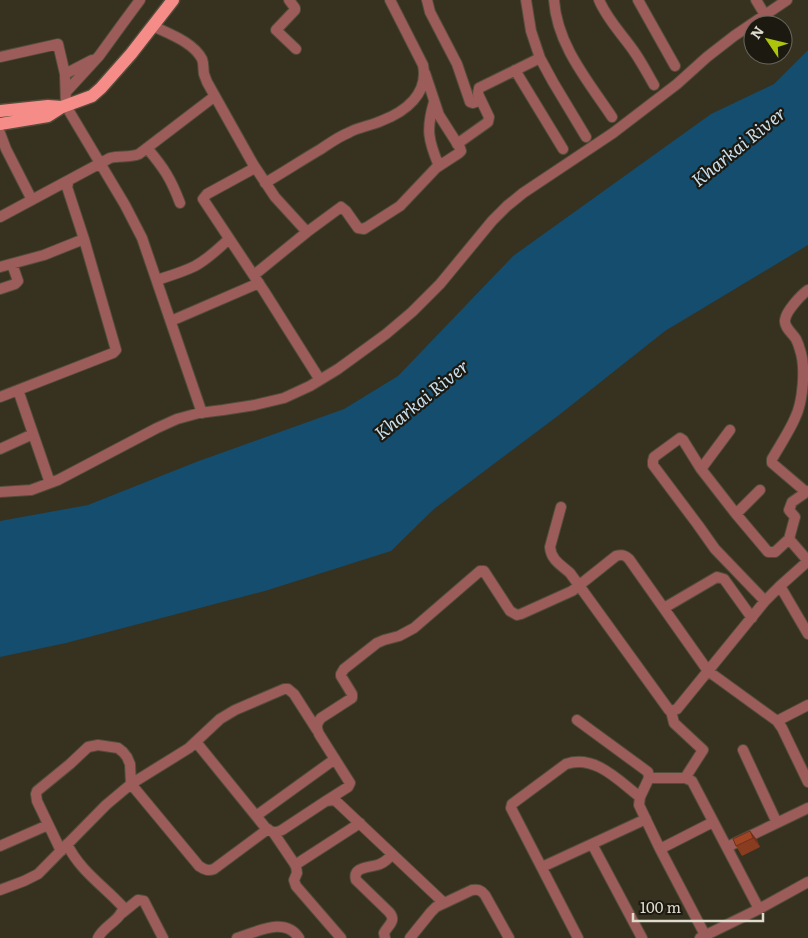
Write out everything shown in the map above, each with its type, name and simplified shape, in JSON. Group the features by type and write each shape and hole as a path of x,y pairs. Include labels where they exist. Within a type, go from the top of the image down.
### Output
{"main road":[{"path":"0,124 48,116 64,106 92,96 131,54 174,0"},
{"path":"0,111 64,106"}],"street":[{"path":"66,92 100,56 140,0"},
{"path":"289,0 296,8 276,30 296,49"},
{"path":"171,321 256,279 307,232 340,207 346,211 358,228 364,229 400,206 439,166 460,153 460,149 442,121 434,102 424,65 390,0"},
{"path":"427,0 430,12 457,64 470,102 481,100"},
{"path":"526,0 530,31 540,58 552,82 586,137"},
{"path":"554,0 558,24 566,46 612,117"},
{"path":"599,0 603,10 639,58 654,85"},
{"path":"638,0 676,66"},
{"path":"756,0 765,15 787,0"},
{"path":"153,26 194,48 201,57 204,65 204,74 253,164 275,197 307,232"},
{"path":"0,492 31,490 58,480 157,428 177,420 202,413 284,398 310,386 338,369 386,334 412,312 440,284 492,221 512,202 613,133 678,84 707,56 743,30"},
{"path":"0,57 58,44 65,74 66,92 64,106 136,224 202,413"},
{"path":"65,74 100,56"},
{"path":"457,144 488,122 489,117 478,91 482,86 540,58"},
{"path":"515,70 563,149"},
{"path":"265,183 347,133 381,121 408,106 420,90 424,82 425,73"},
{"path":"0,217 115,157 139,154 215,96"},
{"path":"434,102 428,129 432,148 439,166"},
{"path":"0,133 32,200"},
{"path":"147,148 168,174 180,203"},
{"path":"253,164 251,170 207,194 204,197 204,201 320,380"},
{"path":"0,395 18,390 113,353 116,350 84,239 67,188 70,180"},
{"path":"0,267 44,255 84,239"},
{"path":"157,280 196,266 230,239"},
{"path":"0,289 15,284 18,281 12,264"},
{"path":"766,601 715,549 652,465 657,455 680,438 701,469 768,552 775,552 789,539 795,517 789,510 792,502 807,491 772,462 772,459 796,418 803,375 801,353 797,341 784,321 797,299 808,290"},
{"path":"18,390 50,483"},
{"path":"701,469 730,430"},
{"path":"0,449 33,434"},
{"path":"736,514 760,490"},
{"path":"561,507 550,547 550,554 557,564 570,573 668,710 671,711 674,723 704,750 685,778"},
{"path":"671,711 677,709 766,601 808,561 789,539"},
{"path":"317,730 316,725 321,718 352,698 352,694 341,676 344,669 377,643 399,636 414,628 480,571 484,571 510,611 521,614 565,595 616,556 625,555 708,671 777,721 808,782"},
{"path":"664,608 717,576 724,579 752,618"},
{"path":"780,586 807,630"},
{"path":"0,890 24,882 38,874 64,848 106,805 131,784 196,742 220,718 284,689 288,689 294,694 350,783 348,787 282,830 278,832 270,831 214,869 208,871 199,866 131,784 130,764 127,757 118,748 98,745 88,747 37,791 37,801 48,826 64,848 76,861 121,905 122,913"},
{"path":"777,721 808,705"},
{"path":"577,720 646,769 649,774 640,797 639,805 702,936 759,909 808,882"},
{"path":"196,742 270,831 295,865 297,870 294,880 296,886 341,938"},
{"path":"744,750 777,823"},
{"path":"256,816 335,759"},
{"path":"578,938 511,806 572,761 580,761 603,768 640,797"},
{"path":"649,778 685,778 694,784 759,909"},
{"path":"326,801 334,800 337,802 444,903"},
{"path":"727,847 808,808"},
{"path":"542,867 646,819"},
{"path":"660,849 713,822"},
{"path":"295,865 360,823"},
{"path":"0,846 48,826"},
{"path":"592,844 642,938"},
{"path":"385,938 384,933 393,921 393,917 356,880 355,876 361,869 380,864 392,854"},
{"path":"410,938 436,907 477,889 485,895 509,938"},
{"path":"98,938 102,932 138,900 144,901 164,938"},
{"path":"237,938 281,926 289,928 299,938"}],"water":[{"name":"Kharkai River","path":"808,50 808,245 665,331 559,415 434,509 391,551 265,591 66,643 0,657 0,521 88,505 196,462 344,409 398,376 513,256 711,114 774,84"}],"building":[{"path":"750,831 753,838 736,846 733,839"}]}
